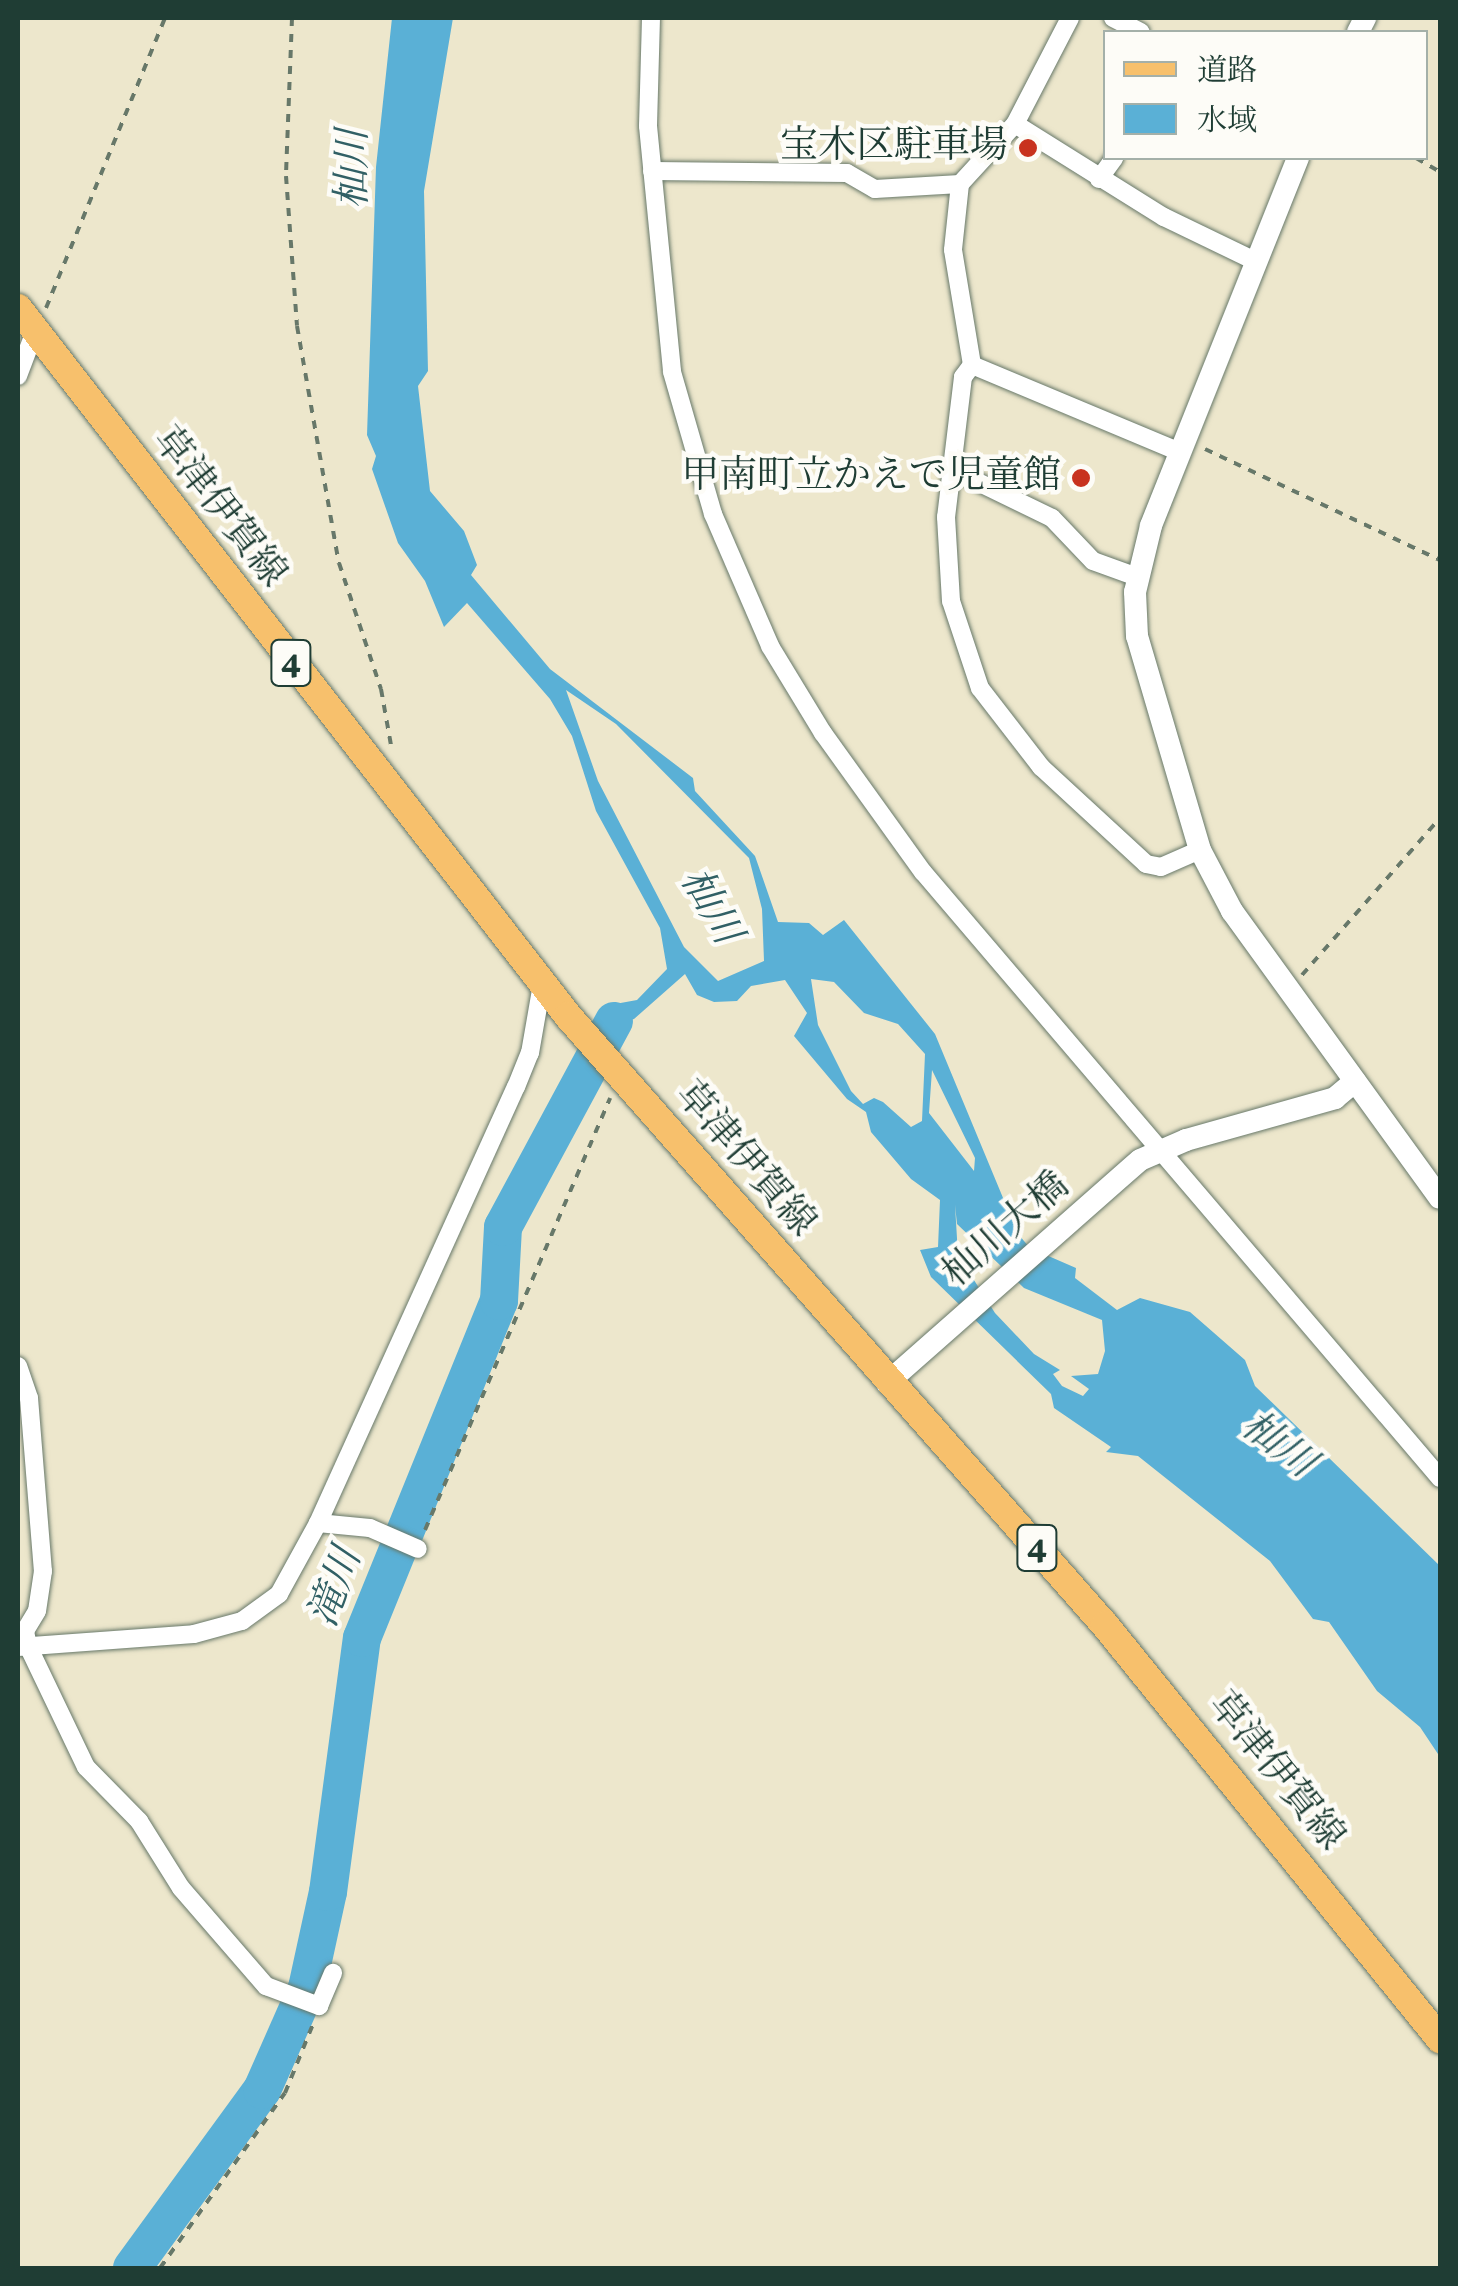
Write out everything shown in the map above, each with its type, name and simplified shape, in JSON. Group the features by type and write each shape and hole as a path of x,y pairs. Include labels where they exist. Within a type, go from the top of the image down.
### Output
{"main road":[{"name":"草津伊賀線","path":"18,308 568,1016 1192,1729 1440,2039"}],"street":[{"path":"652,18 652,171 681,410 714,514 770,646 889,827 1148,1155 1440,1478"},
{"path":"1070,18 1015,124 960,184 952,250 972,365 963,377 951,469 946,544 951,600 987,700 1041,767 1146,864 1161,867 1200,850"},
{"path":"1113,18 1137,30"},
{"path":"1015,124 1100,179 1256,260"},
{"path":"1100,179 1113,160"},
{"path":"1297,160 1183,445 1137,577 1141,658 1200,850 1232,911 1440,1198"},
{"path":"652,171 847,173 876,189 960,184"},
{"path":"18,376 36,331"},
{"path":"972,365 1183,445"},
{"path":"951,469 1052,518 1092,561 1137,577"},
{"path":"22,1646 146,1640 242,1621 279,1594 318,1523 516,1087 530,1053 542,984"},
{"path":"1148,1155 1335,1098 1356,1081"},
{"name":"杣川大橋","path":"887,1384 1148,1155"},
{"path":"18,1366 42,1570 22,1646 86,1767 138,1821 181,1888 274,1991 316,2005 332,1973"},
{"path":"318,1523 370,1528 413,1547"}],"path":[{"path":"36,331 166,18"},
{"path":"292,18 286,176 290,275 326,504 382,689 391,755"},
{"path":"1183,445 1440,560"},
{"path":"1288,990 1440,818"},
{"path":"413,1547 620,1076"},
{"path":"160,2268 285,2094 316,2005"}],"water":[{"name":"杣川","path":"392,18 453,18 424,191 428,371 418,386 430,491 464,531 477,565 471,575 550,669 693,778 695,791 755,856 778,922 809,923 823,935 844,920 935,1034 1018,1234 1030,1248 1076,1268 1075,1278 1117,1310 1140,1298 1190,1312 1245,1360 1255,1386 1440,1566 1440,1757 1420,1727 1377,1691 1329,1622 1313,1619 1270,1561 1138,1456 1106,1452 1111,1447 1054,1408 1051,1394 931,1277 920,1250 938,1247 940,1200 911,1179 871,1132 866,1112 847,1099 794,1036 807,1013 785,980 751,986 737,1001 714,1002 697,995 685,974 634,1019 618,1023 592,1076 588,1057 615,1004 637,1000 667,969 660,928 596,811 572,736 550,699 467,603 444,627 425,581 398,543 372,469 376,456 367,435 376,167","holes":["566,690 616,724 749,858 762,909 764,961 718,981 684,947 598,781","811,979 834,982 864,1013 898,1024 925,1054 922,1121 911,1127 883,1102 874,1098 863,1104 851,1091 818,1025","932,1070 975,1158 974,1171 929,1113","955,1205 957,1224 1024,1288 1102,1320 1105,1351 1098,1374 1071,1376 1089,1389 1083,1396 1062,1386 1053,1374 1060,1370 1034,1354 995,1313 958,1255"]}],"waterway":[{"name":"滝川","path":"132,2268 262,2090 307,1988 328,1892 362,1638 499,1301 503,1227 614,1021"}],"place":[{"name":"宝木区駐車場","path":"1028,148"},
{"name":"甲南町立かえで児童館","path":"1081,478"}]}
